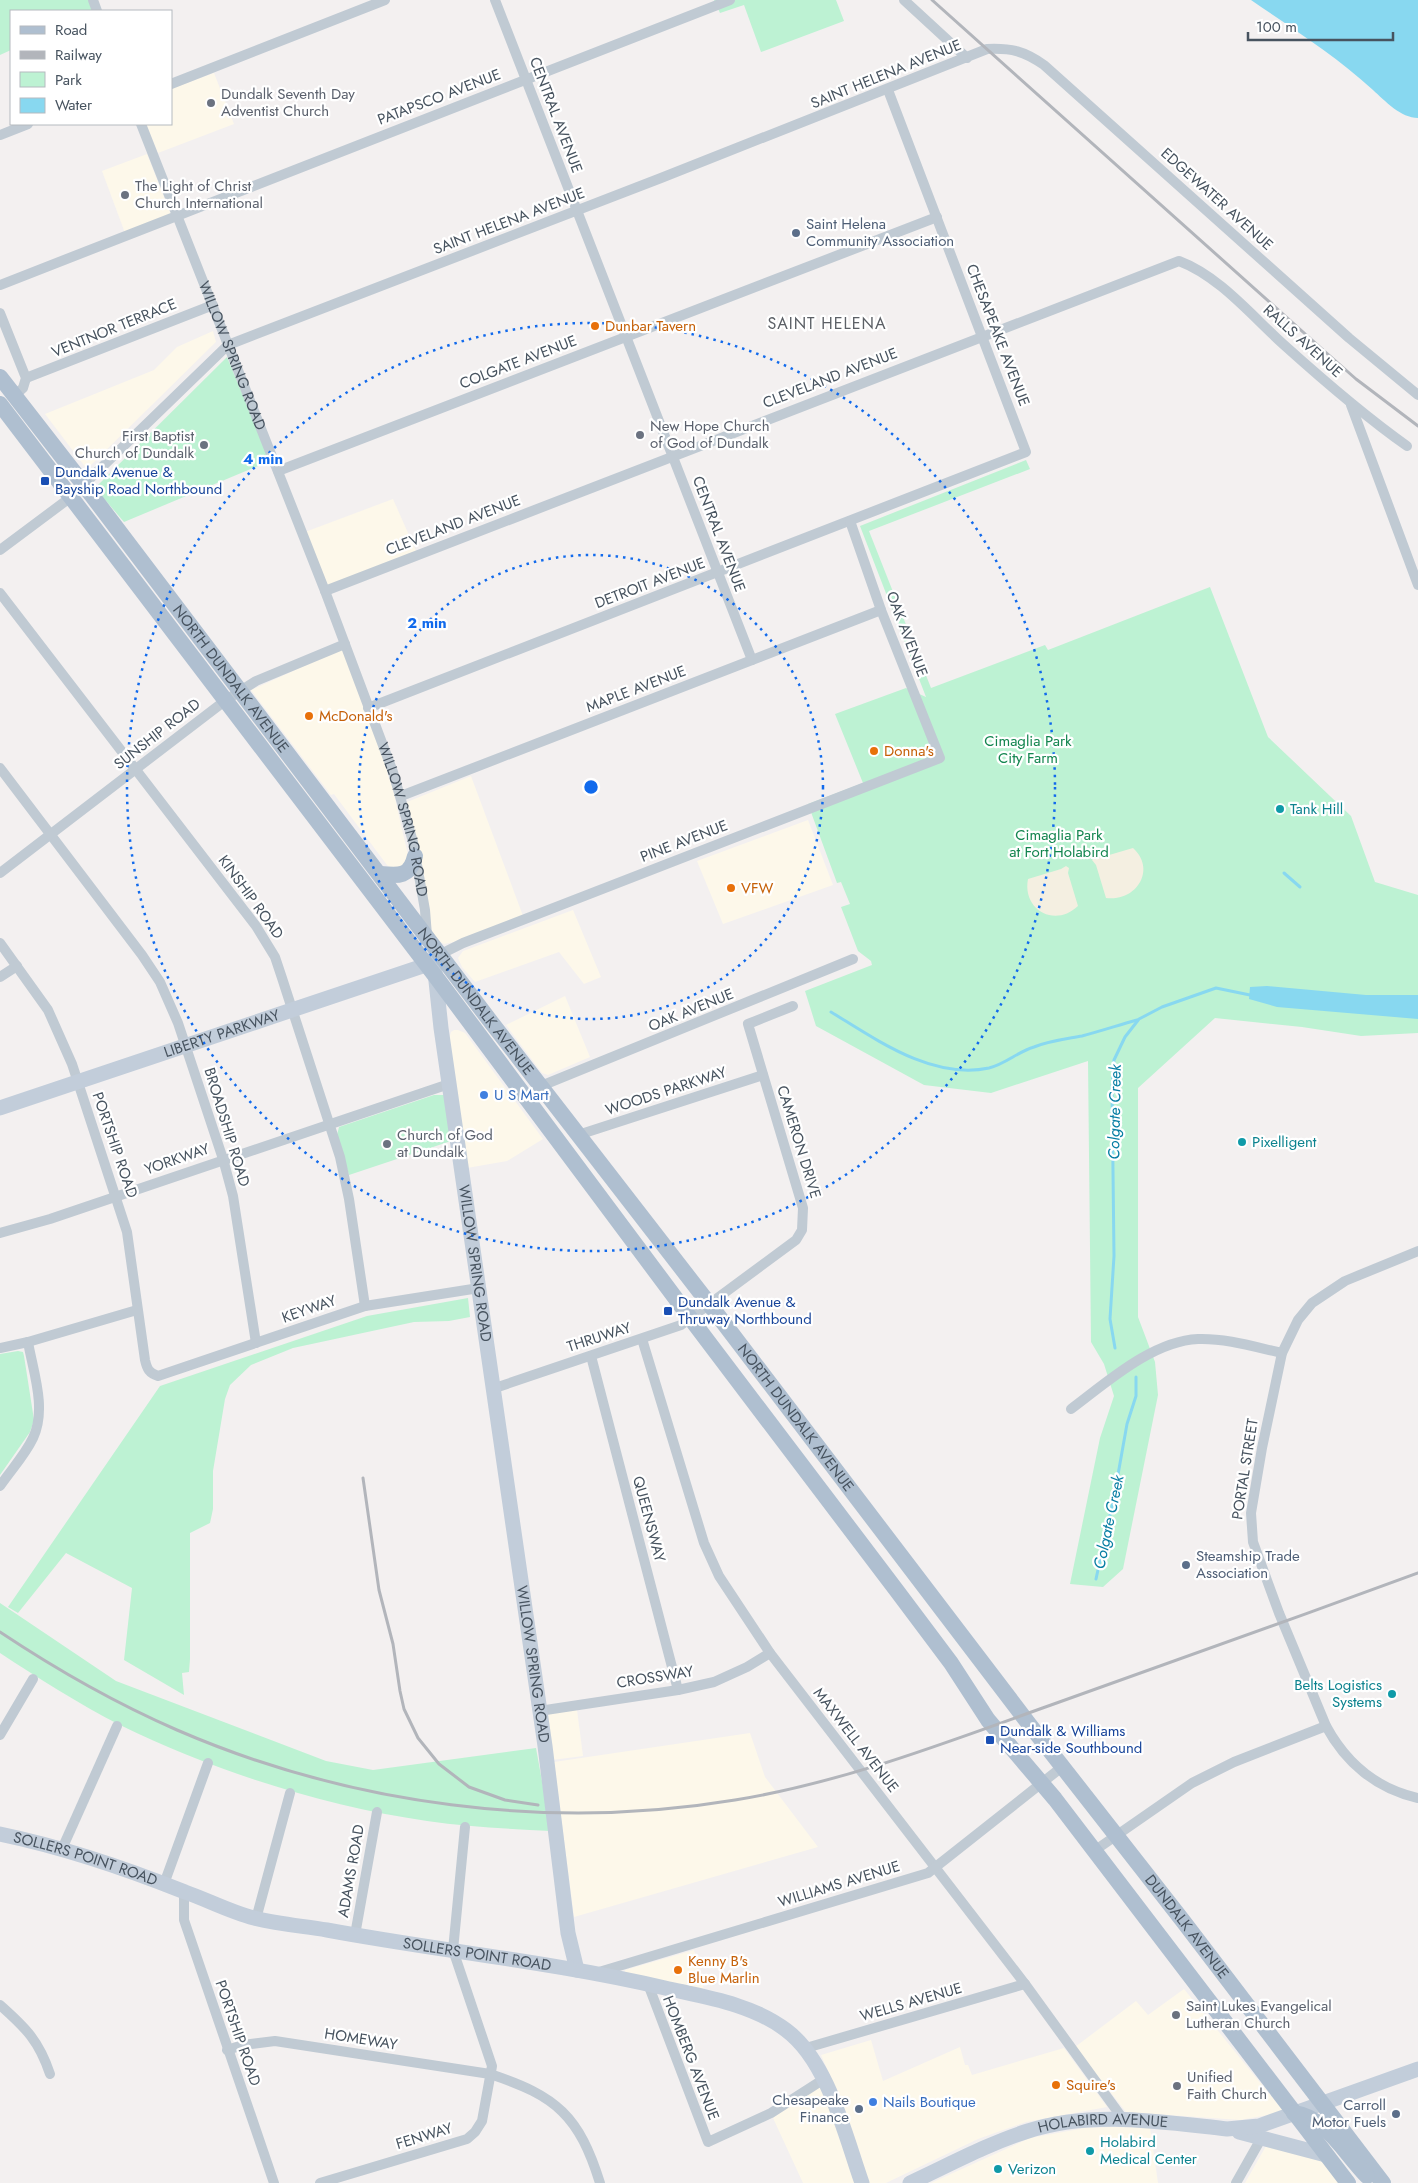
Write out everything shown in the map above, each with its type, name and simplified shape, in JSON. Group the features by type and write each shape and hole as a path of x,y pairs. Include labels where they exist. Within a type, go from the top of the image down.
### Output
{"main road":[{"name":"NORTH DUNDALK AVENUE","path":"0,377 7,400 71,497 226,700 434,964 691,1319 951,1663 988,1720 1041,1783"},
{"name":"NORTH DUNDALK AVENUE","path":"7,400 84,485 427,937 434,964 541,1086 1062,1767"},
{"path":"380,874 406,873 416,856"},
{"name":"DUNDALK AVENUE","path":"1062,1767 1117,1835 1382,2183"},
{"name":"DUNDALK AVENUE","path":"1041,1783 1348,2183"},
{"path":"1294,2113 1307,2115 1323,2126 1352,2161 1374,2183"}],"street":[{"path":"172,84 385,0"},
{"name":"CENTRAL AVENUE","path":"495,0 752,660"},
{"name":"PATAPSCO AVENUE","path":"0,285 177,214 730,0"},
{"path":"904,0 967,58"},
{"name":"EDGEWATER AVENUE","path":"987,49 1007,48 1016,50 1044,66 1349,338 1418,395"},
{"name":"SAINT HELENA AVENUE","path":"0,550 71,497 228,345 888,90 987,49"},
{"name":"CHESAPEAKE AVENUE","path":"888,90 1026,452"},
{"path":"0,135 25,125"},
{"name":"WILLOW SPRING ROAD","path":"141,125 325,591 401,796 416,856 426,910 427,937"},
{"name":"COLGATE AVENUE","path":"278,471 937,217"},
{"name":"CLEVELAND AVENUE","path":"325,591 1179,260"},
{"name":"RALLS AVENUE","path":"1179,260 1196,267 1351,405 1407,446"},
{"name":"VENTNOR TERRACE","path":"26,378 213,305"},
{"path":"0,312 26,378 23,388 7,400"},
{"path":"1351,405 1418,585"},
{"name":"DETROIT AVENUE","path":"368,708 1026,452"},
{"name":"OAK AVENUE","path":"850,521 882,610 940,758"},
{"name":"KINSHIP ROAD","path":"0,593 262,936 275,957 340,1157 349,1198 365,1306"},
{"name":"MAPLE AVENUE","path":"401,796 882,610"},
{"name":"SUNSHIP ROAD","path":"0,873 226,700 292,665 345,644"},
{"name":"PINE AVENUE","path":"434,964 463,943 940,758"},
{"name":"BROADSHIP ROAD","path":"0,768 160,982 186,1047 223,1159 233,1196 256,1343"},
{"name":"PORTSHIP ROAD","path":"0,943 53,1018 66,1047 117,1196 127,1232 145,1360 147,1368 153,1374"},
{"name":"OAK AVENUE","path":"541,1086 853,959"},
{"name":"WILLOW SPRING ROAD","path":"434,964 492,1389 557,1833 568,1933 577,1970"},
{"name":"LIBERTY PARKWAY","path":"0,1108 434,964"},
{"path":"0,976 17,966"},
{"name":"CAMERON DRIVE","path":"710,1305 791,1246 802,1230 803,1208 748,1024 793,1006"},
{"name":"WOODS PARKWAY","path":"578,1135 763,1075"},
{"name":"YORKWAY","path":"0,1233 50,1220 223,1159 449,1084"},
{"name":"PORTAL STREET","path":"1418,1251 1345,1281 1312,1303 1298,1320 1282,1353 1255,1484 1251,1514 1252,1535 1276,1605 1326,1726 1341,1752 1366,1775 1390,1788 1418,1798"},
{"name":"KEYWAY","path":"153,1374 158,1376 365,1306 479,1288"},
{"name":"THRUWAY","path":"492,1389 682,1325 710,1305"},
{"path":"0,1348 28,1342 137,1310"},
{"name":"MAXWELL AVENUE","path":"642,1339 709,1557 737,1606 770,1653 1025,1984 1123,2120"},
{"path":"1071,1409 1145,1357 1189,1340 1221,1340 1282,1353"},
{"path":"0,1486 28,1446 37,1425 36,1387 28,1342"},
{"name":"QUEENSWAY","path":"591,1356 678,1690"},
{"name":"CROSSWAY","path":"539,1712 678,1690 714,1682 770,1653"},
{"path":"0,1735 33,1679"},
{"path":"62,1849 117,1726"},
{"path":"1094,1851 1192,1783 1234,1762 1326,1726"},
{"path":"164,1884 208,1763"},
{"name":"WILLIAMS AVENUE","path":"595,1973 928,1873 1062,1767"},
{"path":"256,1919 290,1793"},
{"name":"ADAMS ROAD","path":"355,1935 377,1812"},
{"path":"466,1827 452,1950 473,2014 490,2057 492,2066 490,2074 531,2090 567,2114 588,2147 600,2183"},
{"name":"SOLLERS POINT ROAD","path":"0,1834 62,1849 164,1884 256,1919 595,1973 730,2004 758,2014 786,2030 806,2048 824,2079 862,2183"},
{"name":"PORTSHIP ROAD","path":"184,1892 184,1920 274,2183"},
{"name":"HOMBERG AVENUE","path":"648,1984 708,2142 771,2113 824,2079"},
{"name":"WELLS AVENUE","path":"806,2048 1025,1984"},
{"path":"0,2006 20,2022 35,2039 50,2074"},
{"name":"HOMEWAY","path":"227,2050 243,2045 275,2041 490,2074"},
{"name":"HOLABIRD AVENUE","path":"910,2183 1029,2130 1075,2121 1097,2119 1227,2129 1259,2126 1418,2069"},
{"name":"FENWAY","path":"320,2183 467,2139 475,2132 482,2121 490,2074"},
{"path":"1227,2129 1326,2155"},
{"path":"1236,2183 1262,2137"}],"shaded area":[{"path":"214,73 234,124 158,153 146,125 172,125 172,89"},
{"path":"147,154 171,215 125,233 102,171"},
{"path":"213,331 216,342 89,467 86,468 45,414 154,370 177,347"},
{"path":"393,499 416,551 328,586 305,532"},
{"path":"342,649 389,772 387,773 392,786 408,855 405,865 393,869 387,865 334,794 331,795 251,690"},
{"path":"471,776 523,916 444,944 432,933 423,868 407,802"},
{"path":"808,820 833,885 723,924 697,861"},
{"path":"573,910 601,977 584,984 559,952 475,982 462,967 458,958 463,951"},
{"path":"565,996 590,1057 548,1075 542,1073 506,1025"},
{"path":"454,1030 465,1033 543,1139 507,1161 467,1168 449,1039 451,1032"},
{"path":"577,1710 583,1756 552,1760 546,1718 550,1713"},
{"path":"750,1733 765,1777 818,1847 574,1917 554,1762"},
{"path":"694,1950 705,1994 624,1976 625,1970"},
{"path":"1184,1989 1284,2112 1240,2120 1126,2112 1075,2047 1136,2001 1148,2015"},
{"path":"871,2040 883,2081 960,2047 965,2065 968,2065 972,2075 1064,2048 1107,2107 1026,2122 978,2139 886,2183 803,2183 773,2118 816,2088 832,2080 821,2055"},
{"path":"1085,2128 1150,2128 1158,2183 931,2183 1030,2138"},
{"path":"1266,2146 1320,2156 1340,2183 1245,2183"}],"green space":[{"path":"0,0 89,0 93,10 10,10 10,50 0,55"},
{"path":"714,0 836,0 844,21 761,52 744,5 720,13"},
{"path":"227,357 270,461 124,522 95,488"},
{"name":"Cimaglia Park at Fort Holabird","path":"1026,460 1030,469 869,531 931,688 1045,645 1048,650 1210,587 1268,737 1351,816 1375,882 1418,895 1418,1033 1361,1036 1302,1027 1215,1018 1138,1088 1138,1317 1155,1362 1158,1395 1123,1569 1103,1587 1070,1584 1100,1438 1114,1396 1104,1364 1091,1342 1088,1061 991,1093 924,1085 816,1026 805,991 872,965 871,961 858,951 841,907 850,904 841,882 837,883 808,804 863,783 835,714 906,688 926,697 860,526"},
{"path":"434,1095 444,1095 454,1140 349,1175 337,1135 339,1127"},
{"path":"468,1298 470,1317 449,1321 414,1322 293,1348 251,1365 230,1385 225,1399 213,1471 213,1509 210,1523 190,1533 190,1659 189,1672 182,1673 184,1695 124,1660 132,1588 66,1553 18,1613 8,1607 160,1386 367,1316"},
{"path":"23,1352 24,1356 34,1420 30,1432 0,1475 0,1354"},
{"path":"0,1603 116,1681 326,1761 373,1770 536,1748 551,1831 458,1825 348,1806 270,1785 231,1772 156,1742 105,1717 0,1653"}],"sand":[{"path":"1133,848 1140,857 1143,866 1143,875 1140,883 1126,895 1117,898 1106,898 1096,865 1092,860 1095,857 1099,858"},
{"path":"1066,866 1069,868 1068,873 1078,906 1060,915 1050,915 1042,912 1035,907 1030,899 1027,890 1028,879"}],"water":[{"path":"1251,0 1418,0 1418,118 1399,112 1329,54"},
{"path":"1267,986 1366,995 1418,995 1418,1019 1277,1007 1249,999 1250,987"}],"waterway":[{"path":"1284,873 1300,887"},
{"name":"Colgate Creek","path":"1115,1348 1110,1319 1114,1256 1112,1087 1114,1060 1125,1037 1139,1019 1162,1007 1216,988 1250,995"},
{"path":"831,1012 906,1055 926,1063 968,1070 989,1068 1040,1045 1082,1036 1137,1020"},
{"name":"Colgate Creek","path":"1096,1579 1114,1497 1127,1424 1136,1396 1136,1377"}],"railway":[{"path":"932,0 1356,379 1418,426"},
{"path":"363,1478 379,1590 393,1644 400,1691 404,1709 418,1738 439,1764 469,1787 505,1800 538,1805"},
{"path":"0,1632 43,1660 154,1720 243,1756 311,1777 381,1793 451,1805 522,1811 594,1813 665,1809 735,1800 816,1783 856,1772 973,1733 1418,1573"}],"place":[{"name":"Dundalk Seventh Day Adventist Church","path":"211,103"},
{"name":"The Light of Christ Church International","path":"125,195"},
{"name":"Saint Helena Community Association","path":"796,233"},
{"name":"Dunbar Tavern","path":"595,326"},
{"name":"New Hope Church of God of Dundalk","path":"640,435"},
{"name":"First Baptist Church of Dundalk","path":"204,445"},
{"name":"Dundalk Avenue & Bayship Road Northbound","path":"45,481"},
{"name":"McDonald's","path":"309,716"},
{"name":"Donna's","path":"874,751"},
{"name":"Tank Hill","path":"1280,809"},
{"name":"VFW","path":"731,888"},
{"name":"U S Mart","path":"484,1095"},
{"name":"Pixelligent","path":"1242,1142"},
{"name":"Church of God at Dundalk","path":"387,1144"},
{"name":"Dundalk Avenue & Thruway Northbound","path":"668,1311"},
{"name":"Steamship Trade Association","path":"1186,1565"},
{"name":"Belts Logistics Systems","path":"1392,1694"},
{"name":"Dundalk & Williams Near-side Southbound","path":"990,1740"},
{"name":"Kenny B's Blue Marlin","path":"678,1970"},
{"name":"Saint Lukes Evangelical Lutheran Church","path":"1176,2015"},
{"name":"Squire's","path":"1056,2085"},
{"name":"Unified Faith Church","path":"1177,2086"},
{"name":"Nails Boutique","path":"873,2102"},
{"name":"Chesapeake Finance","path":"859,2109"},
{"name":"Carroll Motor Fuels","path":"1396,2114"},
{"name":"Holabird Medical Center","path":"1090,2151"},
{"name":"Verizon","path":"998,2169"}],"district":[{"name":"SAINT HELENA","path":"827,323"}],"park label":[{"name":"Cimaglia Park City Farm","path":"1028,750"}]}
